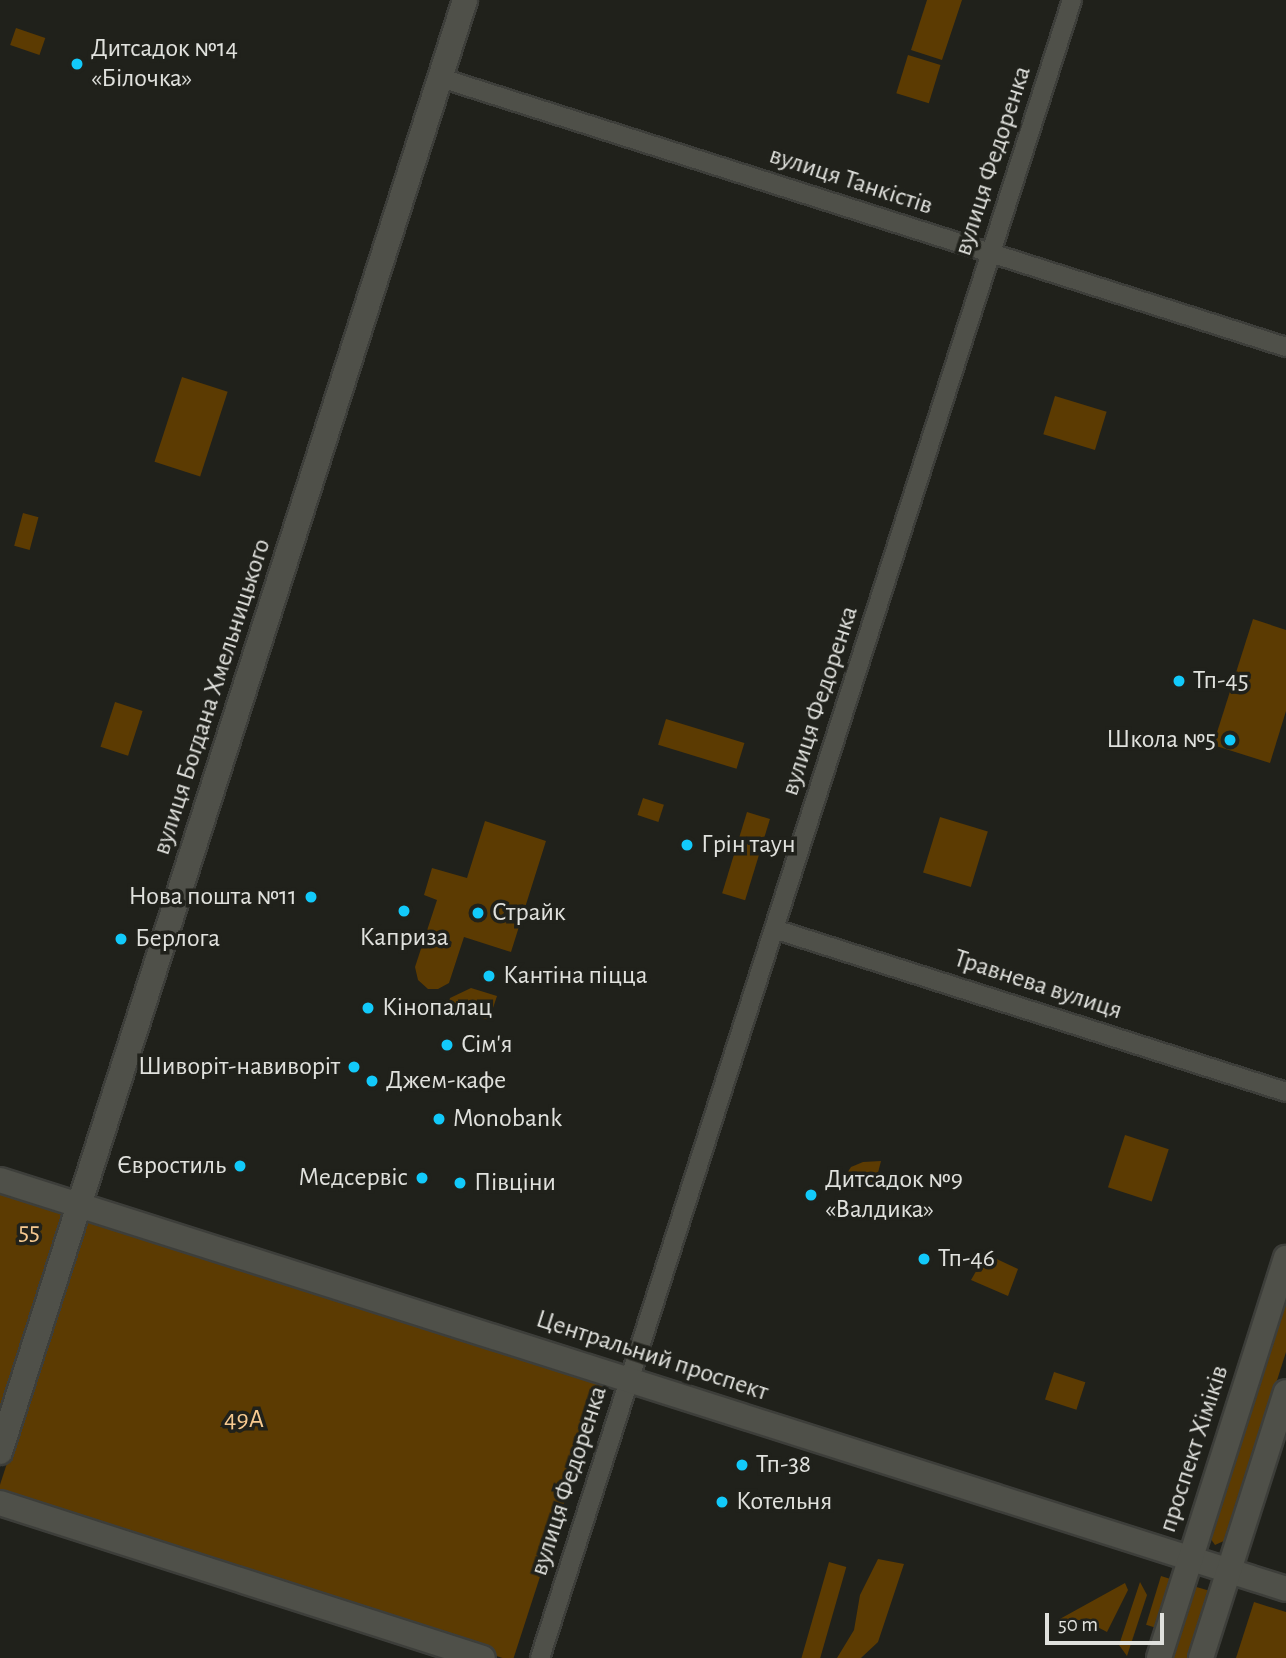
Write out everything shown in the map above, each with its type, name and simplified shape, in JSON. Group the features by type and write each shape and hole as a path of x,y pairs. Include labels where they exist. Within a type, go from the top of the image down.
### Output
{"street":[{"name":"вулиця Богдана Хмельницького","path":"0,1452 465,0"},
{"name":"вулиця Федоренка","path":"540,1658 1072,0"},
{"name":"вулиця Танкістів","path":"441,78 1286,346"},
{"name":"Травнева вулиця","path":"774,929 1286,1092"},
{"name":"Центральний проспект","path":"0,1180 1286,1588"},
{"name":"проспект Хіміків","path":"1158,1658 1286,1258"},
{"path":"1201,1658 1286,1392"},
{"path":"0,1503 483,1658"}],"green space":[{"path":"927,0 962,0 942,60 911,50"},
{"path":"16,28 45,38 39,55 10,45"},
{"path":"908,55 941,65 929,103 896,93"},
{"path":"182,377 228,392 200,476 154,462"},
{"path":"1055,396 1107,412 1095,450 1043,434"},
{"path":"23,513 38,517 30,550 14,546"},
{"path":"1253,619 1286,630 1286,711 1270,763 1213,745"},
{"path":"115,702 143,711 128,756 100,747"},
{"path":"666,719 744,743 737,769 658,745"},
{"path":"643,798 664,805 658,822 637,815"},
{"path":"747,812 770,819 745,900 722,893"},
{"path":"940,817 988,832 971,887 923,872"},
{"name":"Страйк","path":"485,821 546,841 511,952 464,937 449,983 438,989 428,989 418,980 415,967 437,900 424,895 432,868 467,878"},
{"path":"471,988 497,996 489,1020 447,1007 450,998"},
{"path":"1125,1135 1169,1149 1152,1202 1108,1187"},
{"path":"881,1161 874,1188 853,1189 840,1184 851,1167 863,1162"},
{"name":"55","path":"0,1191 66,1212 0,1420"},
{"name":"49А","path":"87,1217 602,1384 514,1658 503,1658 0,1495 0,1485"},
{"path":"986,1254 1018,1269 1008,1296 971,1280"},
{"path":"1286,1291 1286,1352 1226,1540 1215,1545 1208,1535"},
{"path":"1054,1372 1085,1382 1076,1410 1045,1400"},
{"path":"878,1559 904,1564 878,1642 861,1658 837,1658 854,1630 860,1595"},
{"path":"829,1562 846,1567 820,1658 801,1658"},
{"path":"1161,1576 1171,1579 1156,1628 1146,1625"},
{"path":"1140,1582 1147,1595 1127,1656 1119,1645"},
{"path":"1125,1583 1128,1590 1107,1632 1084,1620 1058,1620"},
{"path":"1193,1586 1210,1591 1191,1658 1172,1658"},
{"path":"1254,1602 1286,1612 1286,1658 1236,1658"}],"place":[{"name":"Дитсадок №14 «Білочка»","path":"77,64"},
{"name":"Тп-45","path":"1179,681"},
{"name":"Школа №5","path":"1230,740"},
{"name":"Грін таун","path":"687,845"},
{"name":"Нова пошта №11","path":"311,897"},
{"name":"Каприза","path":"404,911"},
{"name":"Страйк","path":"478,913"},
{"name":"Берлога","path":"121,939"},
{"name":"Кантіна піцца","path":"489,976"},
{"name":"Кінопалац","path":"368,1008"},
{"name":"Сім'я","path":"447,1045"},
{"name":"Шиворіт-навиворіт","path":"354,1067"},
{"name":"Джем-кафе","path":"372,1081"},
{"name":"Monobank","path":"439,1119"},
{"name":"Євростиль","path":"240,1166"},
{"name":"Медсервіс","path":"422,1178"},
{"name":"Півціни","path":"460,1183"},
{"name":"Дитсадок №9 «Валдика»","path":"811,1195"},
{"name":"Тп-46","path":"924,1259"},
{"name":"Тп-38","path":"742,1465"},
{"name":"Котельня","path":"722,1502"}]}
